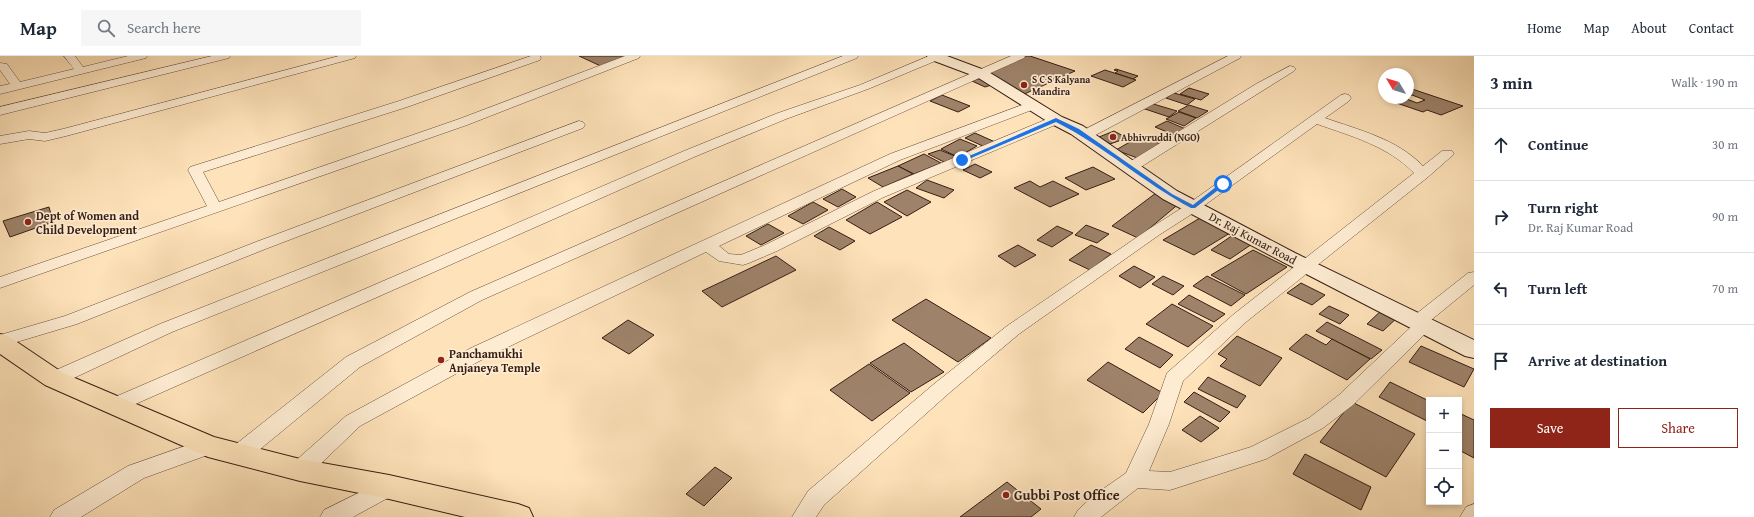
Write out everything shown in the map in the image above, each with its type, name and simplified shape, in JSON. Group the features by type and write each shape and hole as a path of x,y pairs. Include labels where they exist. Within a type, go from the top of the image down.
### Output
{"main road":[{"path":"0,342 54,380 208,446 300,470 389,487 511,516"}],"street":[{"path":"69,56 81,71"},
{"path":"0,90 142,56"},
{"path":"0,111 224,56"},
{"path":"0,140 29,135 45,137 66,132 351,56"},
{"path":"0,283 463,122 635,56"},
{"path":"54,380 166,328 853,56"},
{"path":"115,405 681,158 782,116 864,87 935,56"},
{"name":"Dr. Raj Kumar Road","path":"935,56 982,74 1056,120 1085,135 1170,195 1305,266 1474,350"},
{"path":"239,454 353,362 476,296 1020,56"},
{"path":"1085,135 1236,56"},
{"path":"215,208 195,170 403,104 536,58"},
{"path":"3,66 17,86"},
{"path":"1131,167 1189,133 1290,69"},
{"path":"804,517 816,498 941,389 1013,330 1154,232 1193,207 1345,98"},
{"path":"300,470 352,422 478,353 895,157 1033,105"},
{"path":"1314,119 1374,140 1398,152 1416,165 1423,174"},
{"path":"708,246 724,258 743,260 771,248 879,194 1056,120"},
{"path":"0,342 71,320 262,244 579,125"},
{"path":"1086,517 1101,503 1134,479 1159,424 1174,378 1240,318 1447,154"},
{"path":"1134,479 1170,481 1258,453 1316,423 1346,400 1420,323 1474,277"},
{"path":"62,517 136,472 208,446"},
{"path":"332,517 389,487"}],"building":[{"path":"579,56 637,56 605,68"},
{"name":"S C S Kalyana Mandira","path":"1023,56 1030,56 1075,71 1020,96 987,74"},
{"path":"1116,69 1138,76 1133,79 1115,73 1118,71 1114,70"},
{"path":"1105,70 1136,80 1123,87 1091,76"},
{"path":"984,77 998,83 985,87 972,81"},
{"path":"1189,88 1209,94 1201,100 1180,94"},
{"path":"1414,90 1463,106 1441,115 1427,110 1423,112 1400,104 1414,104 1414,102 1417,103 1425,100 1414,96"},
{"path":"1174,93 1195,99 1187,105 1166,98"},
{"path":"942,95 970,106 958,112 930,101"},
{"path":"1150,103 1177,111 1169,117 1142,108"},
{"path":"1189,105 1208,111 1197,118 1178,111"},
{"path":"1179,112 1196,118 1184,126 1166,119"},
{"path":"1167,121 1188,130 1177,136 1155,127"},
{"name":"Abhivruddi (NGO)","path":"1114,131 1127,138 1110,144 1099,137"},
{"path":"975,133 995,142 985,147 965,138"},
{"path":"1140,136 1163,145 1140,159 1116,150"},
{"path":"960,139 977,146 958,157 941,149"},
{"path":"940,150 957,157 946,163 928,154"},
{"path":"924,154 941,163 914,174 898,166"},
{"path":"975,164 992,172 980,178 963,170"},
{"path":"898,166 913,174 883,187 868,178"},
{"path":"1093,167 1115,179 1086,190 1065,178"},
{"path":"927,180 954,190 944,198 916,188"},
{"path":"1030,181 1040,187 1053,181 1079,194 1050,207 1014,188"},
{"path":"842,189 856,197 838,207 823,199"},
{"path":"907,190 931,202 907,216 884,202"},
{"path":"1156,193 1181,202 1138,238 1112,226"},
{"path":"813,202 828,210 803,224 788,216"},
{"path":"877,202 902,217 870,234 846,220"},
{"name":"Dept of Women and Child Development","path":"49,207 53,222 10,237 3,221"},
{"path":"1200,218 1230,233 1194,255 1163,240"},
{"path":"768,224 784,233 761,245 746,236"},
{"path":"1086,225 1109,234 1097,243 1075,235"},
{"path":"1057,226 1073,233 1052,247 1037,240"},
{"path":"829,227 855,241 840,250 814,236"},
{"path":"1236,233 1255,242 1230,259 1211,250"},
{"path":"1018,245 1036,255 1015,267 998,256"},
{"path":"1091,245 1111,254 1090,270 1069,260"},
{"path":"1253,250 1287,267 1246,294 1211,275"},
{"path":"776,256 796,270 722,307 702,291"},
{"path":"1134,266 1155,277 1140,288 1119,276"},
{"path":"1163,276 1184,286 1173,295 1152,284"},
{"path":"1207,276 1245,295 1231,306 1193,286"},
{"path":"1301,283 1325,295 1312,305 1287,293"},
{"path":"1189,295 1225,314 1214,322 1178,304"},
{"path":"926,299 991,338 958,362 892,320"},
{"path":"1172,304 1213,326 1188,347 1146,324"},
{"path":"1329,306 1349,315 1340,324 1319,314"},
{"path":"1384,308 1400,315 1383,331 1367,324"},
{"path":"628,320 654,335 629,354 602,338"},
{"path":"1327,322 1382,350 1371,359 1316,331"},
{"path":"1306,334 1326,345 1332,339 1370,359 1347,380 1289,349"},
{"path":"1237,336 1282,358 1260,386 1220,366 1227,359 1218,354"},
{"path":"1139,337 1173,355 1160,368 1125,349"},
{"path":"904,343 944,372 911,392 870,363"},
{"path":"1421,346 1474,369 1464,387 1409,362"},
{"path":"1108,362 1163,393 1143,413 1087,380"},
{"path":"869,364 910,393 872,421 830,390"},
{"path":"1208,377 1246,396 1237,408 1198,389"},
{"path":"1390,382 1426,400 1426,420 1379,397"},
{"path":"1194,392 1230,412 1220,422 1184,402"},
{"path":"1352,402 1415,434 1386,477 1320,442"},
{"path":"1462,414 1474,420 1474,458 1462,452"},
{"path":"1200,416 1219,428 1201,442 1182,430"},
{"path":"1305,454 1371,487 1361,510 1293,474"},
{"path":"715,467 732,478 704,506 686,494"},
{"name":"Gubbi Post Office","path":"1007,482 1041,509 1031,517 960,517"}],"place":[{"name":"S C S Kalyana Mandira","path":"1024,85"},
{"name":"Abhivruddi (NGO)","path":"1113,137"},
{"name":"Dept of Women and Child Development","path":"28,222"},
{"name":"Panchamukhi Anjaneya Temple","path":"441,360"},
{"name":"Gubbi Post Office","path":"1006,495"}],"route":[{"path":"962,160 1056,120 1077,130 1105,148 1170,195 1193,207 1223,184"}]}
